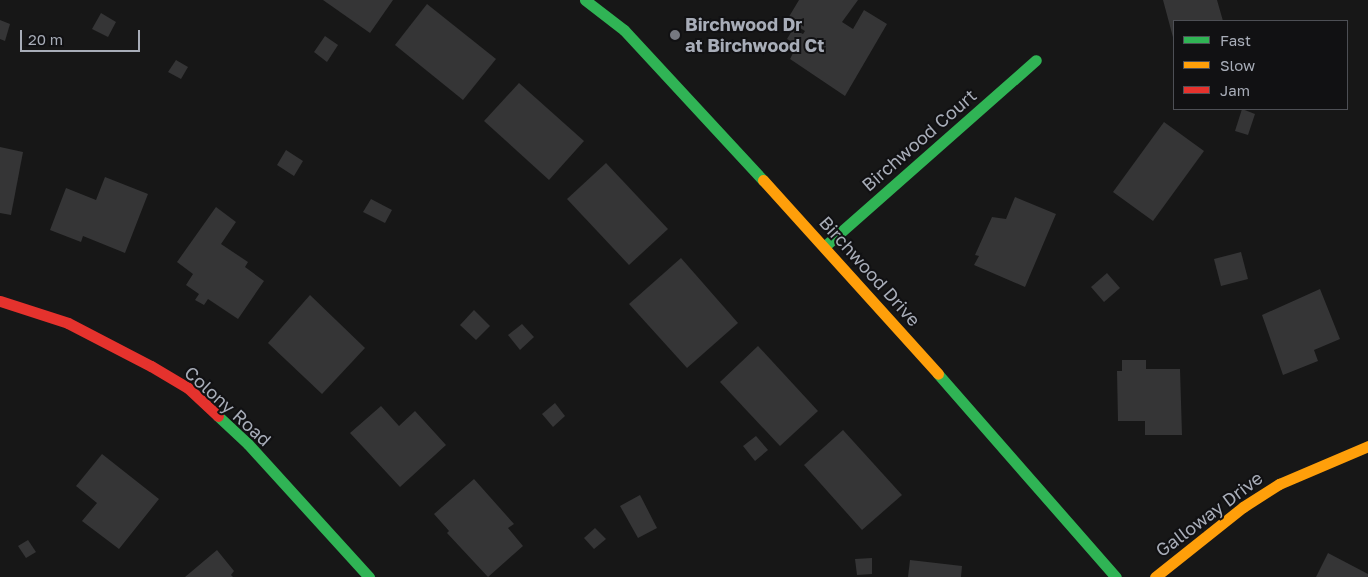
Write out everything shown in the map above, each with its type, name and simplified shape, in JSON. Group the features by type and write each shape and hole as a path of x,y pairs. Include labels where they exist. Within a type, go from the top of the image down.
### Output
{"street":[{"name":"Birchwood Drive","path":"585,0 624,30 825,246 1116,577"},
{"name":"Birchwood Court","path":"825,246 1036,60"},
{"name":"Colony Road","path":"0,301 68,323 151,366 188,388 248,444 369,577"},
{"name":"Galloway Drive","path":"1155,577 1198,540 1250,502 1279,484 1368,446"}],"building":[{"path":"323,0 393,0 370,33"},
{"path":"799,0 858,0 842,22 853,29 864,10 887,24 845,96 790,59 797,45 787,39 793,29 803,34 805,31 787,20"},
{"path":"1163,0 1217,0 1223,20 1173,20 1173,37"},
{"path":"427,4 496,59 463,100 395,45"},
{"path":"101,13 116,22 108,37 92,29"},
{"path":"0,20 10,24 5,41 0,39"},
{"path":"325,36 338,45 327,62 314,52"},
{"path":"176,60 188,67 181,79 168,72"},
{"path":"519,83 584,141 549,180 484,121"},
{"path":"1242,110 1255,114 1248,135 1235,131"},
{"path":"1164,122 1204,151 1153,221 1113,192"},
{"path":"0,147 23,152 11,215 0,213"},
{"path":"286,150 303,161 294,176 277,165"},
{"path":"606,163 668,229 629,265 567,199"},
{"path":"105,177 148,194 125,253 83,236 81,242 50,230 66,188 96,200"},
{"path":"1015,197 1056,214 1025,287 974,265 979,256 975,255 992,217 1006,219"},
{"path":"371,199 392,210 385,223 363,212"},
{"path":"216,207 236,222 221,244 248,262 245,267 264,281 238,319 208,299 204,305 195,300 199,294 186,285 193,274 177,262"},
{"path":"1241,252 1248,279 1221,286 1214,259"},
{"path":"681,258 738,323 687,368 629,304"},
{"path":"1107,273 1120,288 1104,302 1091,287"},
{"path":"1320,289 1340,339 1314,350 1318,361 1283,375 1262,315"},
{"path":"310,295 365,348 322,394 268,343"},
{"path":"474,310 490,326 476,340 460,325"},
{"path":"522,324 534,337 520,350 508,335"},
{"path":"758,346 818,411 780,446 720,382"},
{"path":"1122,360 1146,360 1146,369 1180,369 1182,435 1145,435 1145,421 1118,421 1117,371 1122,371"},
{"path":"555,403 565,416 553,427 542,414"},
{"path":"381,406 399,426 415,411 446,445 400,487 350,433"},
{"path":"843,430 902,495 862,530 804,465"},
{"path":"756,436 768,450 755,461 743,446"},
{"path":"102,454 159,499 119,549 82,521 97,503 76,486"},
{"path":"474,479 514,524 508,528 523,546 488,577 447,533 449,531 434,514"},
{"path":"640,495 657,528 638,538 620,506"},
{"path":"595,528 606,539 594,549 584,538"},
{"path":"28,540 36,552 26,558 18,546"},
{"path":"217,550 234,571 231,575 233,577 185,577"},
{"path":"1328,553 1368,574 1368,577 1316,577"},
{"path":"872,558 872,574 857,575 855,559"},
{"path":"910,560 962,566 961,577 908,577"}],"traffic: fast":[{"path":"585,0 624,30 763,180"},
{"path":"825,246 1036,60"},
{"path":"938,374 1116,577"},
{"path":"218,416 248,444 369,577"}],"traffic: slow":[{"path":"763,180 938,374"},
{"path":"1155,577 1243,507 1279,484 1368,446"}],"traffic: jam":[{"path":"0,301 68,323 151,366 188,388 218,416"}],"place":[{"name":"Birchwood Dr at Birchwood Ct","path":"675,35"}]}
